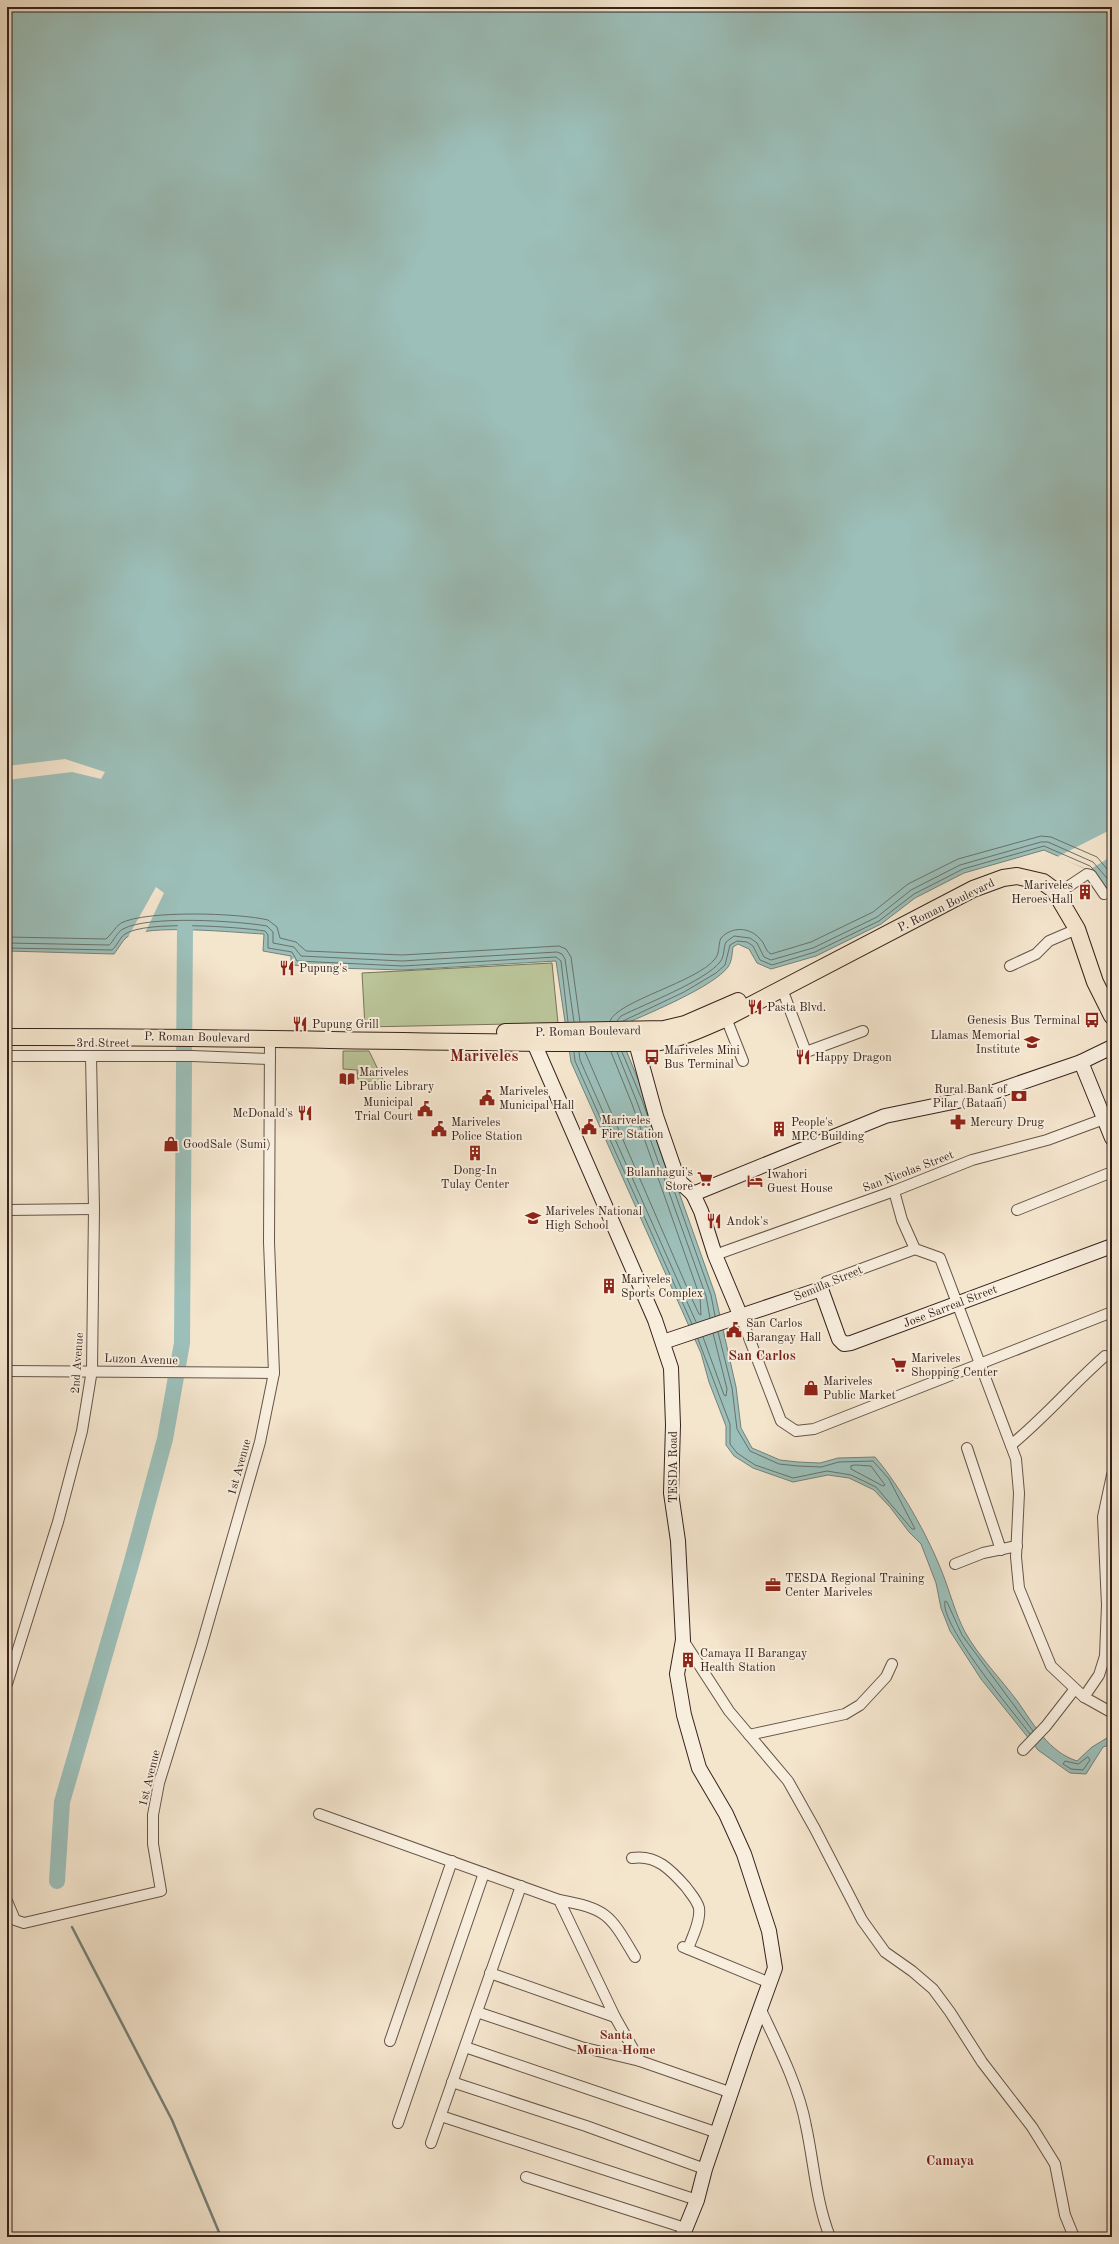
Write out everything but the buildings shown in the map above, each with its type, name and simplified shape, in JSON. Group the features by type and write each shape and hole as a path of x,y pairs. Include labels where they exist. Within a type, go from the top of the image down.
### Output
{"main road":[{"name":"P. Roman Boulevard","path":"386,1040 436,1032 630,1039 661,1042 681,1037 726,1018 973,889 1003,878 1017,876 1032,878 1043,882 1057,894 1077,929 1095,982 1112,1016"},
{"name":"P. Roman Boulevard","path":"630,1039 685,1024 762,990 782,989"},
{"name":"P. Roman Boulevard","path":"7,1037 175,1036 386,1040 435,1043 534,1043 558,1037"}],"street":[{"path":"1057,894 1088,874 1091,875 1104,894"},
{"path":"1010,966 1036,954 1049,941 1077,929"},
{"path":"782,989 806,1052 863,1031"},
{"path":"726,1018 743,1061"},
{"name":"1st Avenue","path":"7,1901 15,1920 24,1923 161,1891 153,1844 154,1815 159,1783 202,1644 260,1442 274,1373 269,1242 270,1038"},
{"path":"630,1039 675,1171 681,1183 693,1194 701,1211 715,1255 741,1317 781,1422 789,1429 796,1432 814,1429 979,1362 1112,1312"},
{"name":"TESDA Road","path":"534,1043 663,1342 671,1368 673,1425 671,1493 678,1541 683,1640 677,1674 684,1715 699,1768 726,1814 744,1854 769,1930 775,1968 705,2169 697,2200 684,2232"},
{"path":"693,1194 885,1116 982,1096 1081,1062 1112,1047"},
{"name":"3rd Street","path":"7,1056 192,1056 270,1059"},
{"name":"2nd Avenue","path":"7,1684 66,1492 82,1431 92,1370 94,1209 91,1056"},
{"path":"1081,1062 1108,1117 1112,1138"},
{"name":"San Nicolas Street","path":"715,1255 894,1192 972,1160 1047,1140 1108,1117"},
{"path":"1017,1210 1112,1172"},
{"path":"894,1192 902,1220 915,1249 940,1258 979,1362 989,1384 1016,1459 1019,1493 1017,1546 1019,1588 1051,1666 1074,1690 1109,1711 1112,1711"},
{"path":"7,1210 94,1209"},
{"name":"Jose Sarreal Street","path":"821,1289 839,1339 844,1344 851,1343 1112,1246"},
{"name":"Semilla Street","path":"663,1342 821,1289 826,1282 915,1249"},
{"path":"1011,1445 1036,1425 1081,1377 1105,1356"},
{"name":"Luzon Avenue","path":"7,1371 92,1370 175,1374 274,1373"},
{"path":"967,1448 1001,1550"},
{"path":"1084,1697 1099,1675 1105,1656 1106,1605 1103,1517 1112,1475"},
{"path":"955,1564 983,1553 1017,1546"},
{"path":"683,1640 729,1711 788,1781 815,1829 862,1920 885,1952 912,1971 933,1989 950,2012 982,2062 1032,2127 1055,2164 1065,2215 1074,2237"},
{"path":"749,1735 845,1714 860,1705 886,1677 892,1664"},
{"path":"1025,1748 1046,1726 1074,1690"},
{"path":"319,1814 559,1900 586,1905 604,1913 617,1926 635,1957"},
{"path":"632,1858 643,1856 657,1860 667,1867 693,1896 699,1907 698,1919 685,1948 770,1982"},
{"path":"390,2042 452,1861"},
{"path":"398,2123 484,1873"},
{"path":"431,2143 521,1886"},
{"path":"559,1900 615,2017 640,2061"},
{"path":"490,1973 615,2017"},
{"path":"761,2010 782,2055 806,2125 815,2180 830,2237"},
{"path":"477,2012 581,2047 640,2061 732,2093"},
{"path":"465,2047 718,2133"},
{"path":"452,2082 586,2126 705,2169"},
{"path":"441,2116 697,2200"},
{"path":"526,2177 684,2232"}],"green space":[{"path":"552,963 558,1023 365,1027 362,973"},
{"path":"343,1051 369,1051 388,1090 365,1080 358,1080 357,1070 343,1069"}],"water":[{"path":"7,7 1112,7 1112,899 1089,870 1044,850 964,873 915,898 881,924 816,956 771,969 757,963 749,949 738,944 733,947 731,960 728,967 709,983 680,999 625,1024 626,1050 646,1099 715,1294 736,1387 741,1428 752,1448 780,1460 798,1462 820,1463 838,1458 875,1457 894,1482 921,1527 936,1558 965,1632 1043,1737 1058,1751 1077,1761 1092,1747 1112,1735 1112,1744 1103,1747 1086,1774 1070,1773 1038,1750 981,1679 950,1631 941,1608 936,1583 921,1544 874,1490 849,1478 828,1475 793,1482 753,1468 734,1456 726,1445 726,1426 709,1382 701,1353 571,1062 556,961 403,970 291,965 291,956 263,951 264,934 193,930 153,930 138,933 127,937 114,954 7,951"}],"pier":[{"path":"65,759 105,772 101,779 72,772 7,780 7,766"},
{"path":"1112,829 1112,856 1089,870 1057,857"},
{"path":"156,887 164,893 145,933 128,937"}],"waterway":[{"path":"57,1881 62,1802 132,1561 165,1439 182,1343 185,929"},
{"path":"72,1927 172,2120 221,2237"}],"place":[{"name":"Mariveles Heroes Hall","path":"1085,892"},
{"name":"Pupung's","path":"287,968"},
{"name":"Pasta Blvd.","path":"755,1007"},
{"name":"Genesis Bus Terminal","path":"1092,1020"},
{"name":"Pupung Grill","path":"300,1024"},
{"name":"Llamas Memorial Institute","path":"1032,1042"},
{"name":"Mariveles Mini Bus Terminal","path":"652,1057"},
{"name":"Happy Dragon","path":"803,1057"},
{"name":"Mariveles Public Library","path":"347,1079"},
{"name":"Rural Bank of Pilar (Bataan)","path":"1019,1096"},
{"name":"Mariveles Municipal Hall","path":"487,1098"},
{"name":"Municipal Trial Court","path":"425,1109"},
{"name":"McDonald's","path":"305,1113"},
{"name":"Mercury Drug","path":"958,1122"},
{"name":"Mariveles Fire Station","path":"589,1127"},
{"name":"Mariveles Police Station","path":"439,1129"},
{"name":"People's MPC Building","path":"779,1129"},
{"name":"GoodSale (Sumi)","path":"171,1144"},
{"name":"Dong-In Tulay Center","path":"475,1153"},
{"name":"Bulanhagui's Store","path":"705,1179"},
{"name":"Iwahori Guest House","path":"755,1181"},
{"name":"Mariveles National High School","path":"533,1218"},
{"name":"Andok's","path":"714,1221"},
{"name":"Mariveles Sports Complex","path":"609,1286"},
{"name":"San Carlos Barangay Hall","path":"734,1330"},
{"name":"Mariveles Shopping Center","path":"899,1365"},
{"name":"Mariveles Public Market","path":"811,1388"},
{"name":"TESDA Regional Training Center Mariveles","path":"773,1585"},
{"name":"Camaya II Barangay Health Station","path":"688,1660"}],"district":[{"name":"Mariveles","path":"484,1055"},
{"name":"San Carlos","path":"762,1355"},
{"name":"Santa Monica Home","path":"616,2042"},
{"name":"Camaya","path":"950,2160"}]}
